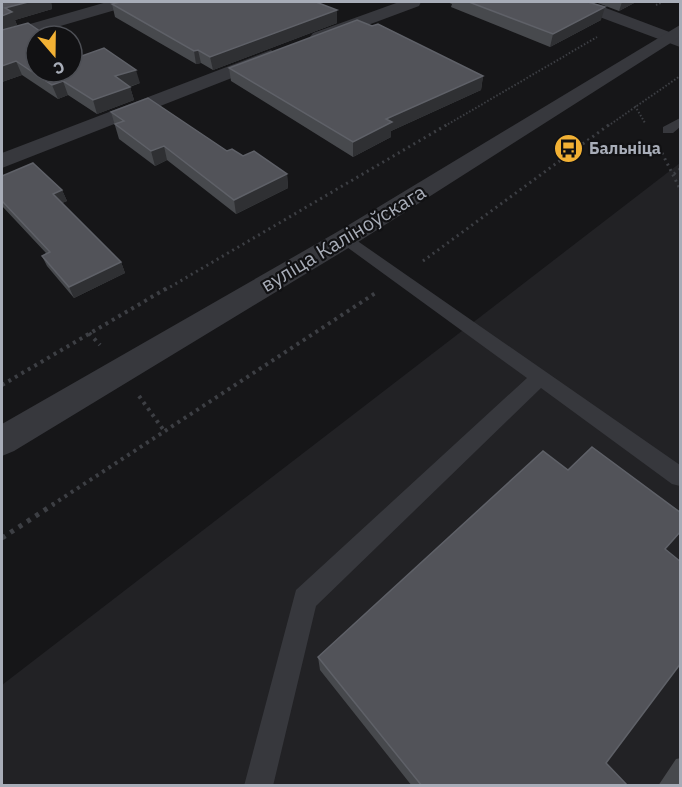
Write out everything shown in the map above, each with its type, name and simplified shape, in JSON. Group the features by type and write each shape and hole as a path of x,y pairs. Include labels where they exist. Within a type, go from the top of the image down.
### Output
{"street":[{"path":"2,38 123,2"},
{"path":"2,161 413,2"},
{"path":"576,2 676,36"},
{"name":"вуліца Каліноўскага","path":"2,441 346,238 676,36"}],"lane":[{"path":"668,130 681,122"},
{"path":"346,238 681,477"},
{"path":"258,786 305,599 540,377"}],"path":[{"path":"2,385 627,20 663,2"},
{"path":"2,538 399,278 635,105 681,76"},
{"path":"674,174 681,169"}],"shaded area":[{"path":"680,163 680,785 2,786 2,685"}],"building":[{"path":"2,2 28,2 5,8 12,12 2,16"},
{"path":"120,2 316,2 337,10 210,57 198,50 194,51 112,4"},
{"path":"469,2 588,2 605,7 553,34"},
{"path":"357,20 372,26 378,24 483,76 386,119 392,122 353,142 229,68"},
{"path":"24,24 24,66 16,61 2,66 2,30"},
{"path":"104,48 136,70 115,76 130,87 93,100 68,84 84,84 84,55"},
{"path":"148,98 227,151 232,149 243,156 254,151 287,174 234,200 164,146 151,151 115,124 124,121 111,112"},
{"path":"33,163 62,190 53,194 121,262 69,287 42,256 50,252 2,201 2,176"},
{"path":"592,447 681,513 681,531 665,549 681,562 681,663 606,763 628,786 422,786 318,657 543,451 568,470"}],"place":[{"name":"Бальніца","path":"568,148"}]}
